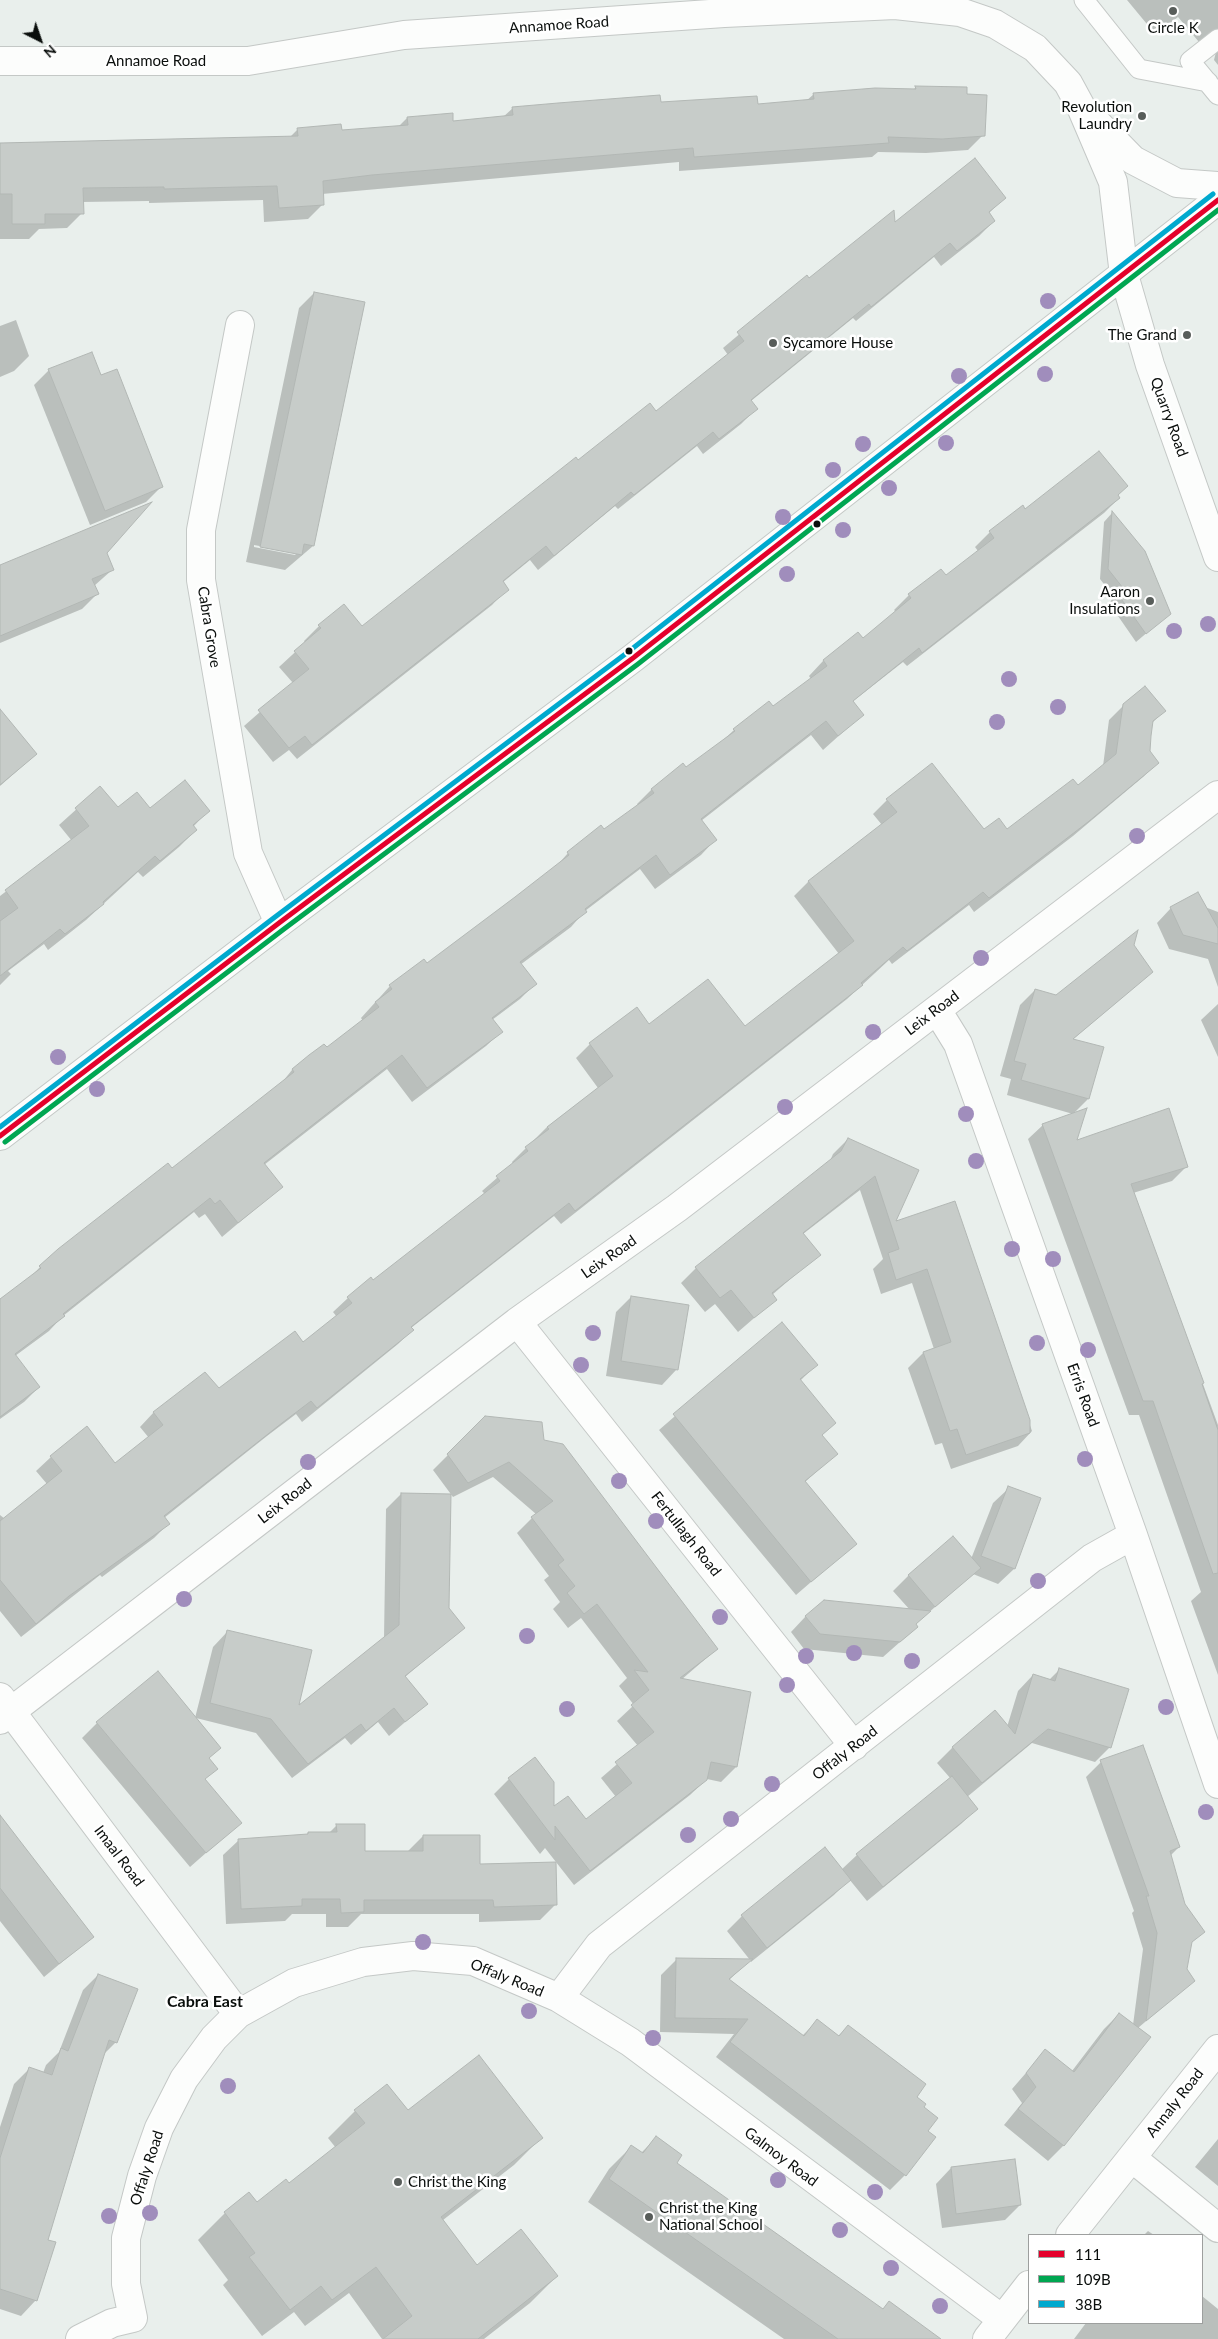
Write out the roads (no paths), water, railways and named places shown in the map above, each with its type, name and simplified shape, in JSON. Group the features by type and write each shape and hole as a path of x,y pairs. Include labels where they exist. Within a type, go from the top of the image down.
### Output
{"street":[{"name":"Annamoe Road","path":"0,61 248,61 404,35 724,13 895,5 960,12 995,24 1035,48 1068,83 1081,107 1113,182 1124,275"},
{"name":"Annamoe Road","path":"1081,107 1134,160 1177,183 1218,186"},
{"path":"0,1136 279,923 640,652 1218,200"},
{"name":"Quarry Road","path":"1124,275 1150,365 1218,557"},
{"name":"Cabra Grove","path":"240,325 201,530 201,580 248,853 279,923"},
{"name":"Leix Road","path":"4,1710 517,1322 677,1208 1218,795"},
{"name":"Erris Road","path":"937,1010 958,1044 1133,1535 1218,1784"},
{"name":"Fertullagh Road","path":"517,1322 854,1746"},
{"name":"Offaly Road","path":"80,2339 112,2323 137,2329 126,2284 126,2238 142,2176 159,2128 184,2079 214,2038 238,2014 294,1983 364,1962 413,1956 473,1962 558,1998 599,1944 1092,1558 1133,1535"},
{"name":"Imaal Road","path":"4,1710 238,2014"},
{"name":"Galmoy Road","path":"558,1998 630,2042 994,2329"},
{"name":"Annaly Road","path":"1071,2234 1218,2049"},
{"path":"1132,2158 1218,2228"},
{"path":"994,2329 1028,2287"}],"lane":[{"path":"1084,0 1139,69 1213,89"},
{"path":"1213,89 1190,61 1218,39"}],"place":[{"name":"Circle K","path":"1173,11"},
{"name":"Revolution Laundry","path":"1142,116"},
{"name":"The Grand","path":"1187,335"},
{"name":"Sycamore House","path":"773,343"},
{"name":"Aaron Insulations","path":"1150,601"},
{"name":"Christ the King","path":"398,2182"},
{"name":"Christ the King National School","path":"649,2217"}],"district":[{"name":"Cabra East","path":"205,2002"}]}
